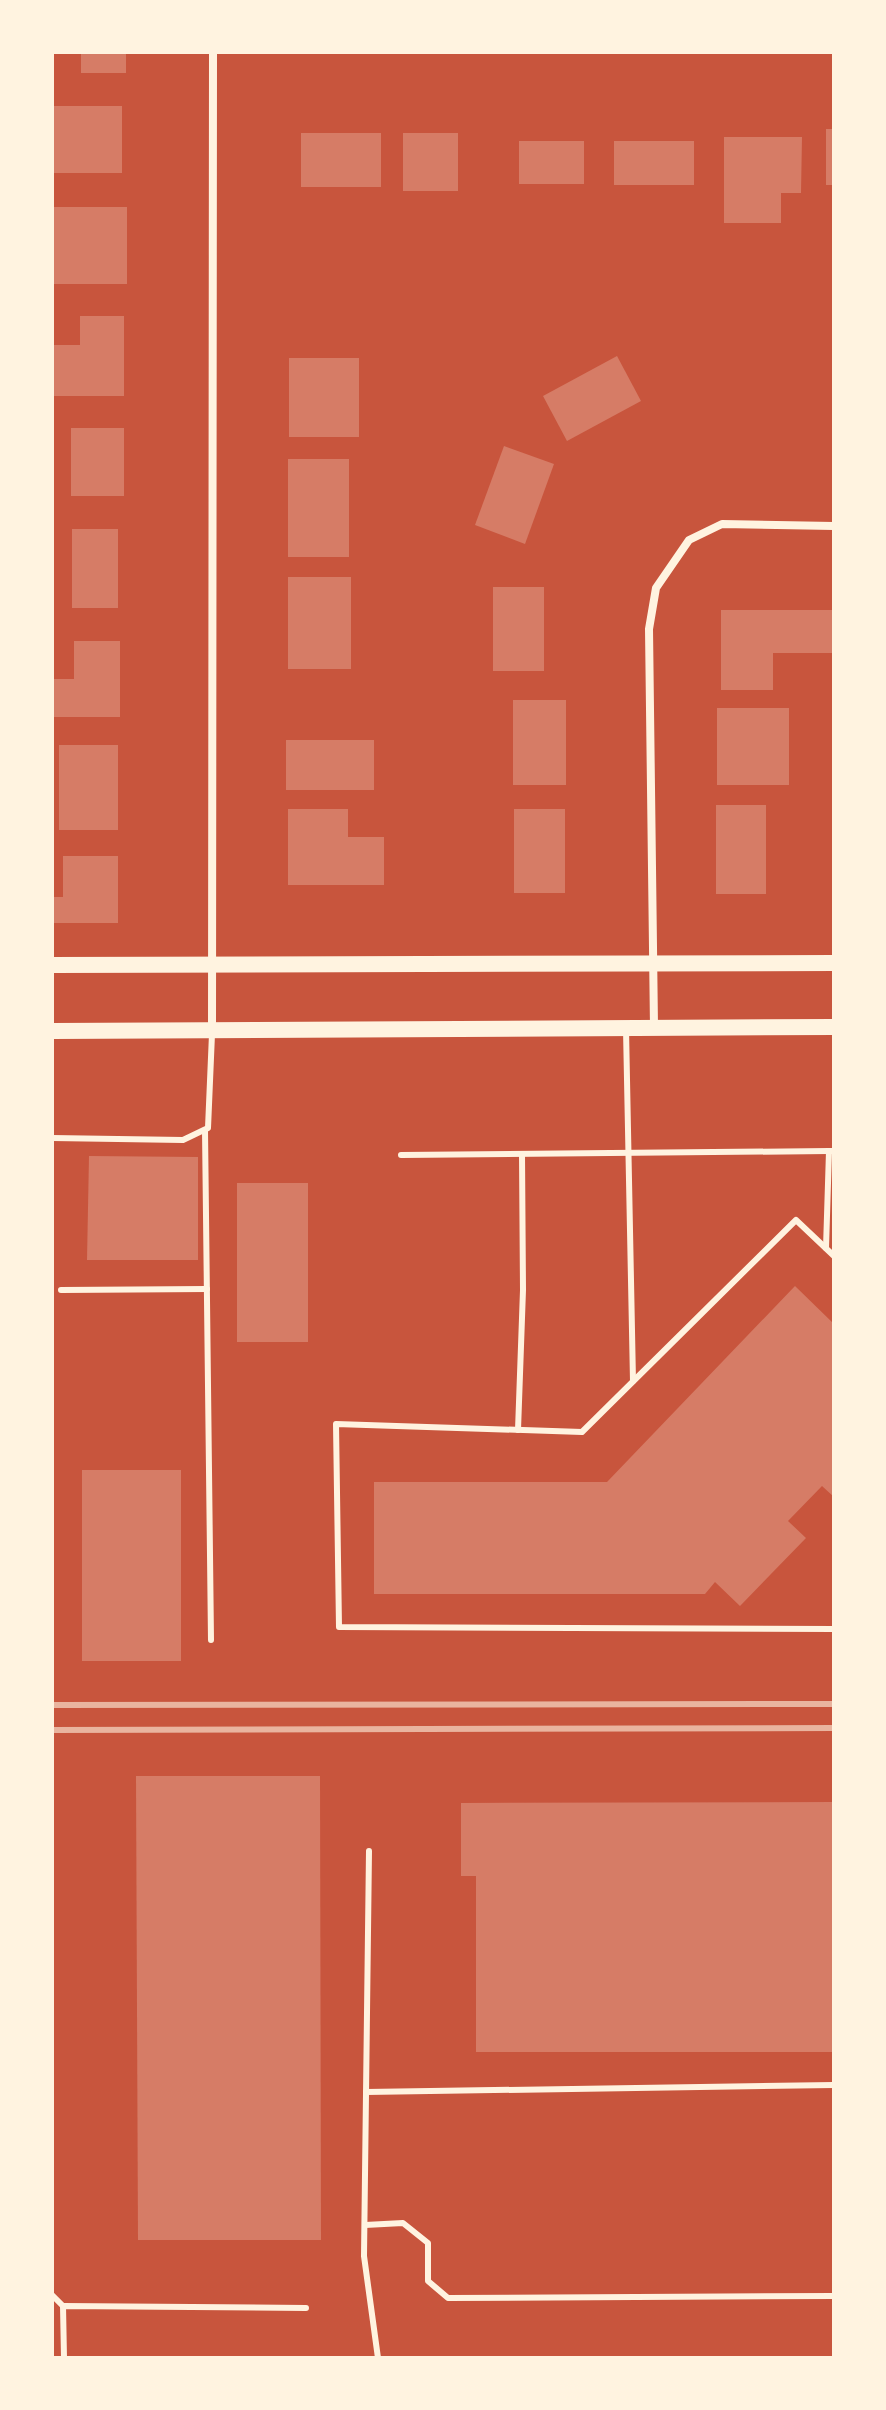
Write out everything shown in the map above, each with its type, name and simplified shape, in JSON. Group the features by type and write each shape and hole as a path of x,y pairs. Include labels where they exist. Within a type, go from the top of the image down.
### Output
{"main road":[{"path":"52,965 834,963"},
{"path":"52,1031 834,1027"}],"street":[{"path":"212,1030 213,52"},
{"path":"654,1028 649,629 656,588 689,540 722,524 834,526"}],"lane":[{"path":"626,1028 633,1381"},
{"path":"52,1138 183,1140 208,1128 212,1030"},
{"path":"205,1130 211,1640"},
{"path":"401,1155 831,1151 826,1248"},
{"path":"518,1430 523,1290 522,1154"},
{"path":"834,1256 796,1220 582,1432 336,1424 339,1627 834,1629"},
{"path":"61,1290 207,1289"},
{"path":"369,1851 364,2256 378,2358"},
{"path":"366,2092 834,2085"},
{"path":"365,2225 403,2223 428,2243 428,2281 448,2298 834,2296"},
{"path":"52,2295 63,2306 64,2358"},
{"path":"63,2306 306,2308"}],"building":[{"path":"81,52 126,52 126,73 81,73"},
{"path":"52,106 122,106 122,173 52,173"},
{"path":"826,129 834,129 834,185 826,185"},
{"path":"301,133 381,133 381,187 301,187"},
{"path":"403,133 458,133 458,191 403,191"},
{"path":"724,137 802,137 801,193 781,193 781,223 724,223"},
{"path":"519,141 584,141 584,184 519,184"},
{"path":"614,141 694,141 694,185 614,185"},
{"path":"52,207 127,207 127,284 52,284"},
{"path":"80,316 124,316 124,396 52,396 52,345 80,345"},
{"path":"617,356 641,401 567,441 543,396"},
{"path":"289,358 359,358 359,437 289,437"},
{"path":"71,428 124,428 124,496 71,496"},
{"path":"504,446 554,464 525,544 475,525"},
{"path":"288,459 349,459 349,557 288,557"},
{"path":"72,529 118,529 118,608 72,608"},
{"path":"288,577 351,577 351,669 288,669"},
{"path":"493,587 544,587 544,671 493,671"},
{"path":"721,610 834,610 834,653 773,653 773,690 721,690"},
{"path":"74,641 120,641 120,717 53,717 53,679 74,679"},
{"path":"513,700 566,700 566,785 513,785"},
{"path":"717,708 789,708 789,785 717,785"},
{"path":"286,740 374,740 374,790 286,790"},
{"path":"59,745 118,745 118,830 59,830"},
{"path":"716,805 766,805 766,894 716,894"},
{"path":"288,809 348,809 348,837 384,837 384,885 288,885"},
{"path":"514,809 565,809 565,893 514,893"},
{"path":"63,856 118,856 118,923 52,923 52,897 63,897"},
{"path":"89,1156 198,1157 198,1260 87,1260"},
{"path":"237,1183 308,1183 308,1342 237,1342"},
{"path":"795,1286 834,1324 834,1497 822,1486 788,1521 806,1538 740,1606 715,1582 705,1594 374,1594 374,1482 607,1482"},
{"path":"82,1470 181,1470 181,1661 82,1661"},
{"path":"136,1776 320,1776 321,2240 138,2240"},
{"path":"834,1802 834,2052 476,2052 476,1876 461,1876 461,1803"}],"railway":[{"path":"52,1705 834,1704"},
{"path":"52,1730 834,1728"}]}
